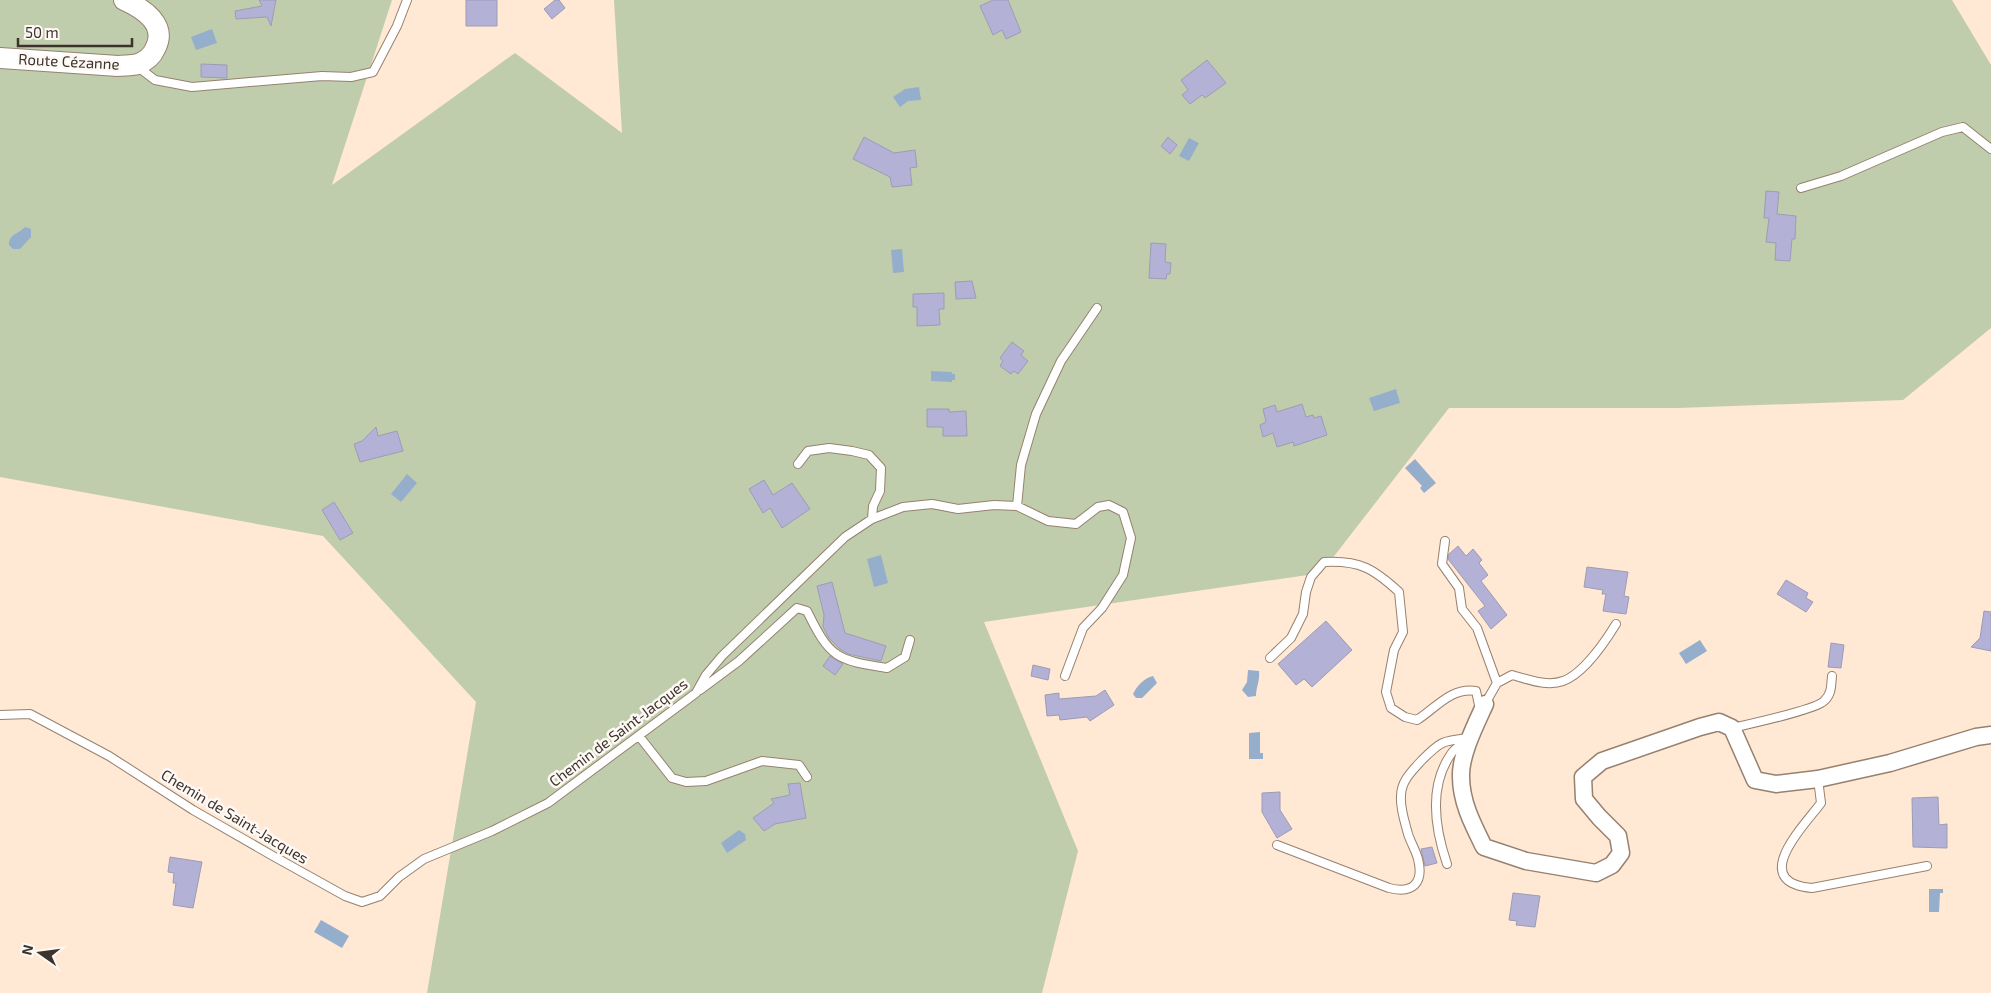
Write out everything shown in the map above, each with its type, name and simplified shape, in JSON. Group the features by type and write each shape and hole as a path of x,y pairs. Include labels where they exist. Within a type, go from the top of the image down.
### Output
{"street":[{"name":"Route Cézanne","path":"0,58 118,66 134,64 152,55 160,41 157,25 145,12 124,0"},
{"path":"1482,709 1469,738 1461,777 1468,814 1484,847 1526,861 1596,874 1612,865 1621,853 1618,836 1584,799 1583,777 1602,761 1700,726 1719,722 1732,728 1756,780 1776,784 1818,779 1890,763 1976,737 1991,736"}],"lane":[{"path":"134,64 155,80 192,87 304,78 351,77 373,72 398,26 407,0"},
{"path":"1801,188 1842,176 1942,132 1963,128 1991,149"},
{"path":"1016,506 1021,466 1036,414 1061,361 1097,308"},
{"path":"798,464 808,452 829,448 869,455 881,468 880,492 873,506 872,519"},
{"name":"Chemin de Saint-Jacques","path":"0,715 30,714 109,756 193,810 265,851 345,896 362,902 380,896 399,877 424,859 492,831 548,803 696,693 706,675 749,628 845,537 872,519 903,507 932,504 958,510 994,505 1016,506 1048,521 1076,524 1098,507 1109,504 1123,512 1131,538 1123,575 1102,608 1083,628 1065,676"},
{"path":"1445,541 1442,564 1459,588 1462,609 1477,628 1497,683"},
{"path":"1270,658 1291,638 1303,614 1306,592 1311,577 1324,562 1340,561 1361,565 1380,574 1400,592 1402,632 1394,650 1386,692 1391,708 1405,717 1417,720 1433,710 1446,697 1467,690 1476,691 1482,709"},
{"path":"696,693 739,661 797,608 807,611 830,651 843,659 887,668 906,657 910,640"},
{"path":"1482,709 1497,683 1512,675 1542,682 1562,682 1578,671 1599,650 1616,624"},
{"path":"1732,728 1791,714 1823,703 1830,694 1832,676"},
{"path":"639,736 672,778 686,782 706,781 762,761 799,765 807,777"},
{"path":"1276,845 1389,888 1401,891 1412,888 1419,878 1418,860 1401,807 1401,794 1405,779 1437,746 1445,741 1469,738"},
{"path":"1447,864 1436,827 1435,805 1444,768 1451,753 1469,738"},
{"path":"1818,779 1821,803 1784,851 1782,864 1784,876 1790,882 1800,887 1812,888 1927,866"}],"green space":[{"path":"0,0 392,0 332,185 515,53 622,133 614,0 1952,0 1991,65 1991,328 1903,400 1678,408 1449,408 1321,573 984,622 1078,851 1042,993 427,993 476,702 323,536 0,477"}],"water":[{"path":"212,29 217,43 196,50 191,37"},
{"path":"919,87 921,100 908,101 900,107 893,97 905,89"},
{"path":"1189,138 1199,143 1189,161 1179,156"},
{"path":"25,227 31,229 31,237 20,249 13,249 9,245 10,239"},
{"path":"902,249 904,272 893,273 891,250"},
{"path":"931,371 952,372 952,374 955,374 955,380 952,380 952,382 931,381"},
{"path":"1396,389 1400,403 1374,411 1369,398"},
{"path":"1415,459 1436,483 1424,493 1420,488 1422,486 1405,468"},
{"path":"407,474 417,483 401,502 391,494"},
{"path":"881,555 888,583 874,587 867,559"},
{"path":"1700,640 1707,651 1686,664 1679,653"},
{"path":"1248,670 1259,671 1256,696 1248,697 1242,690 1247,682"},
{"path":"1153,676 1157,683 1142,698 1136,698 1133,694 1137,688 1144,680"},
{"path":"1260,732 1260,753 1263,753 1263,759 1249,759 1249,733"},
{"path":"739,830 745,834 746,840 727,853 721,843"},
{"path":"1929,889 1943,889 1943,893 1940,893 1939,912 1929,912"},
{"path":"321,920 349,936 342,948 314,932"}],"building":[{"path":"259,0 276,0 271,26 267,17 236,19 235,11 262,6"},
{"path":"466,0 497,0 497,26 466,26"},
{"path":"555,0 559,0 565,8 552,19 544,9"},
{"path":"993,0 1008,0 1021,32 1006,39 1002,30 993,35 980,6"},
{"path":"1207,60 1226,83 1205,98 1202,95 1190,104 1182,95 1188,90 1181,80"},
{"path":"201,64 227,65 227,78 201,77"},
{"path":"864,137 894,153 915,150 917,167 910,168 912,185 892,187 890,177 853,159"},
{"path":"1168,137 1177,145 1170,154 1161,146"},
{"path":"1766,191 1779,192 1777,214 1796,216 1795,239 1792,239 1790,261 1775,260 1776,243 1766,242 1769,218 1764,218"},
{"path":"1151,243 1166,244 1165,262 1171,263 1170,274 1167,274 1166,279 1149,278"},
{"path":"972,281 976,298 956,299 955,282"},
{"path":"944,293 944,309 939,309 940,325 917,326 917,307 913,307 913,294"},
{"path":"1012,342 1024,351 1021,355 1028,361 1018,374 1014,371 1011,374 1000,366 1003,361 1000,358"},
{"path":"1302,404 1306,417 1313,415 1314,418 1321,416 1327,435 1294,446 1293,442 1277,447 1273,433 1263,437 1260,425 1266,422 1263,409 1275,405 1277,412"},
{"path":"927,409 949,409 949,412 966,411 967,436 943,436 943,427 927,427"},
{"path":"376,427 378,436 397,431 403,451 360,462 354,444 362,441"},
{"path":"764,480 773,495 792,483 810,509 782,528 770,508 763,513 749,489"},
{"path":"334,502 353,533 340,540 322,510"},
{"path":"1458,546 1466,556 1473,549 1482,560 1479,563 1488,575 1481,581 1507,615 1491,629 1478,611 1485,606 1448,559 1449,554"},
{"path":"1587,567 1628,572 1624,596 1629,597 1626,614 1603,611 1606,594 1602,594 1603,590 1584,587"},
{"path":"1786,580 1808,593 1806,598 1813,602 1806,612 1777,594"},
{"path":"832,582 845,633 886,646 881,661 848,654 829,638 823,627 824,615 817,586"},
{"path":"1984,611 1991,612 1991,651 1971,647 1980,638"},
{"path":"1326,621 1352,650 1312,687 1304,679 1296,685 1278,664"},
{"path":"1831,643 1844,645 1841,668 1828,667"},
{"path":"830,656 843,664 835,675 823,666"},
{"path":"1033,665 1050,669 1048,680 1031,676"},
{"path":"1105,690 1114,705 1090,721 1087,717 1060,720 1059,715 1047,716 1045,695 1059,693 1059,699 1096,696"},
{"path":"800,783 806,818 775,824 764,831 753,818 774,803 771,799 790,795 788,784"},
{"path":"1280,792 1280,810 1292,829 1277,838 1262,812 1262,793"},
{"path":"1938,797 1939,825 1947,824 1947,848 1913,847 1912,798"},
{"path":"1432,847 1437,863 1425,866 1421,849"},
{"path":"170,857 202,862 193,908 173,905 176,883 173,883 174,873 168,872"},
{"path":"1513,893 1540,896 1535,927 1516,925 1517,921 1509,920"}]}
